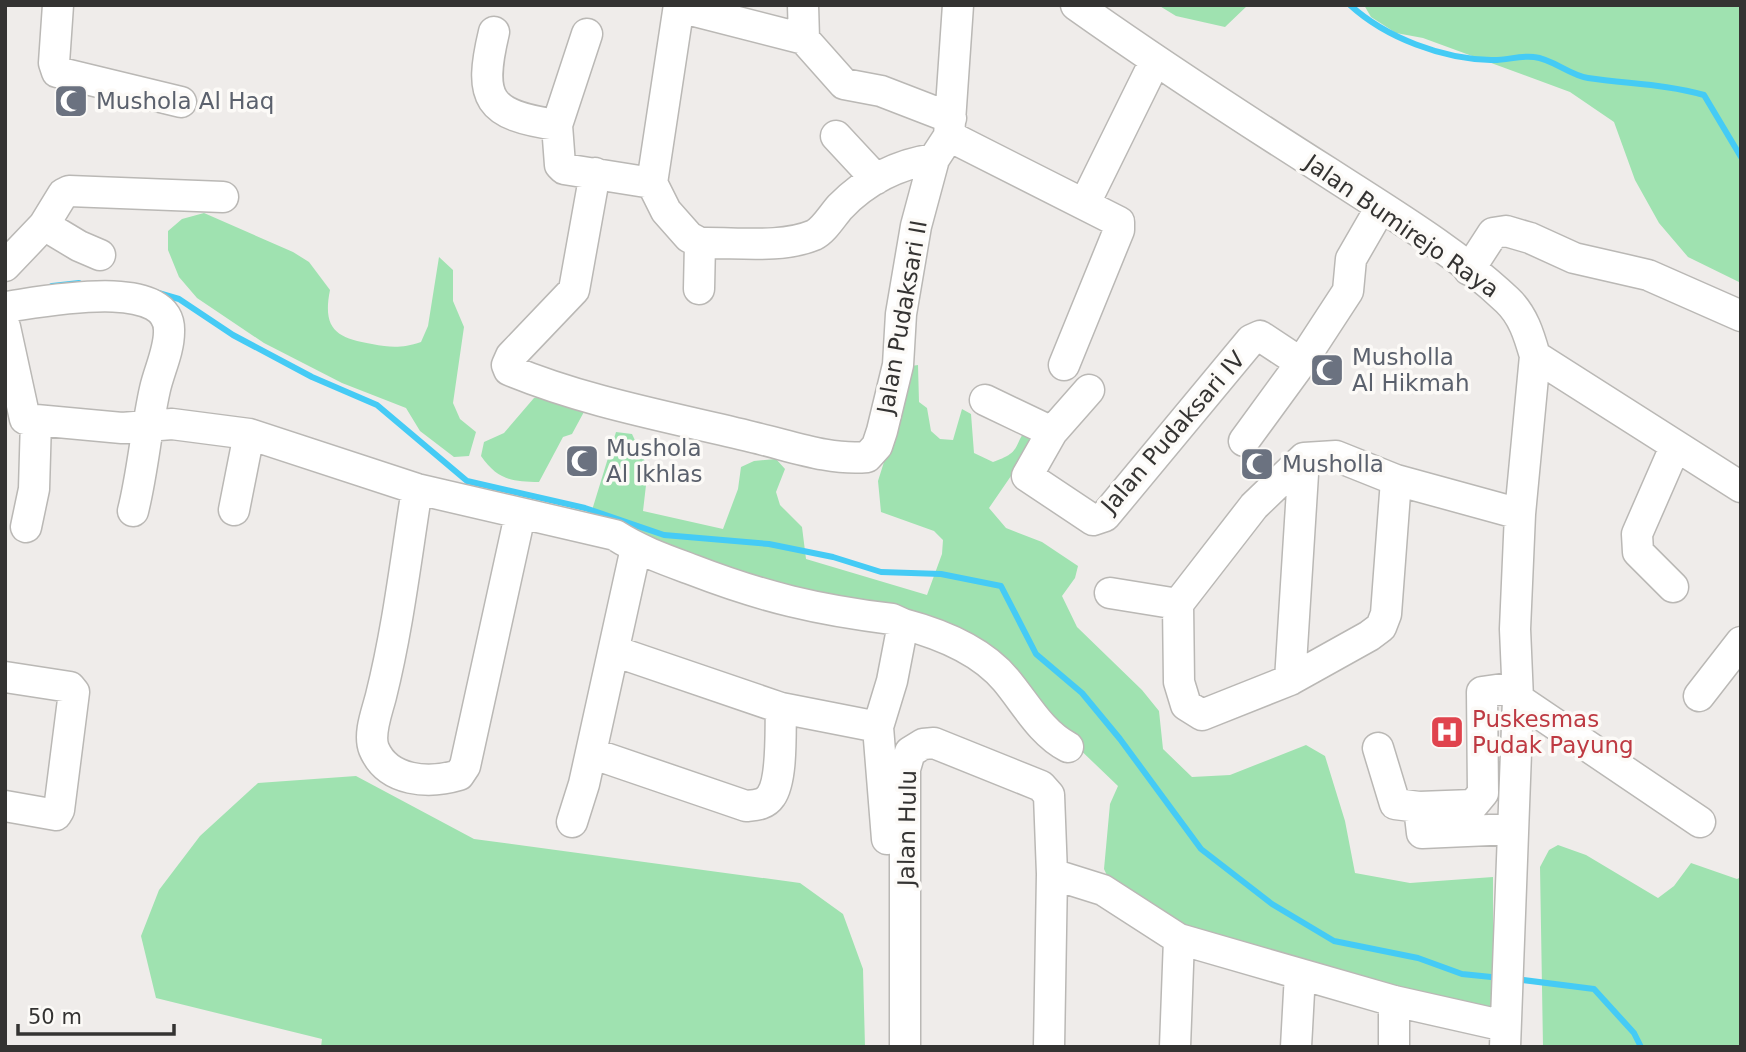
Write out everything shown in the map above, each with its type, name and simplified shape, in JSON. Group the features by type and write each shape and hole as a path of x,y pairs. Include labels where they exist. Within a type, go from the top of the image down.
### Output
{"street":[{"path":"58,5 54,63 57,72 181,102"},
{"path":"803,5 804,39"},
{"name":"Jalan Pudaksari II","path":"595,173 574,290 536,328 507,365 509,370 563,391 817,452 851,459 867,457 877,446 882,431 898,365 901,314 916,226 945,138 958,5"},
{"name":"Jalan Bumirejo Raya","path":"1076,5 1155,61 1381,207 1469,270 1508,301 1525,323 1535,356"},
{"path":"945,138 909,162 876,179 841,206 817,234 796,241 700,243 689,237 666,211 652,183 679,6 804,39 844,84 881,91 945,138 1085,203 1119,222 1119,230 1064,365"},
{"path":"494,32 485,71 493,98 512,117 556,125"},
{"path":"587,34 556,125 560,165 564,169 652,183"},
{"path":"1085,203 1155,61"},
{"path":"836,136 876,179"},
{"path":"5,266 44,225 62,194 69,191 223,197"},
{"path":"1244,441 1348,292 1351,258 1381,207"},
{"path":"44,225 79,247 100,255"},
{"path":"1469,270 1493,233 1506,231 1530,238 1574,258 1648,275 1741,316"},
{"path":"699,289 700,243"},
{"path":"5,307 86,296 130,297 157,306 166,317 170,330 133,511"},
{"path":"5,327 34,489 26,527"},
{"name":"Jalan Pudaksari IV","path":"1089,390 1052,432 1027,476 1088,518 1101,518 1251,340 1260,337 1300,363"},
{"path":"1049,1047 1052,874 1103,890 1179,939 1505,1030 1518,693 1515,629 1520,514 1535,356 1741,487"},
{"path":"985,400 1052,432"},
{"path":"22,421 122,428 172,424 249,434 417,489 615,535 636,548 752,593 796,605 892,619 941,634 990,664 1051,738 1068,747"},
{"path":"234,510 249,434"},
{"path":"1673,587 1638,552 1637,534 1675,447"},
{"path":"1396,480 1387,614 1381,627 1290,680 1202,715 1192,712 1186,705 1179,682 1178,604 1254,506 1304,458 1336,456 1396,480 1520,514"},
{"path":"1290,680 1304,458"},
{"path":"417,489 391,654 373,730 373,747 391,771 418,779 458,775 466,766 520,515"},
{"path":"572,822 591,753 636,548"},
{"path":"1110,593 1178,604"},
{"path":"887,839 878,727 892,681 903,624"},
{"path":"614,651 781,708 878,727"},
{"path":"1699,696 1736,655"},
{"path":"5,677 70,687 74,692 59,810 56,814 5,806"},
{"path":"1378,748 1395,804 1419,807 1473,805 1483,793 1482,692 1518,693 1700,822"},
{"path":"591,753 746,806 764,804 772,795 778,770 781,708"},
{"name":"Jalan Hulu","path":"905,1047 905,769 910,752 923,744 934,743 1041,786 1052,803 1052,874"},
{"path":"1419,807 1422,833 1512,829"},
{"path":"1175,1047 1179,939"},
{"path":"1296,1047 1300,974"},
{"path":"1394,1001 1394,1047"}],"green space":[{"path":"1158,5 1248,5 1225,27 1176,16"},
{"path":"1364,5 1741,5 1741,283 1688,257 1659,223 1635,180 1614,122 1570,92 1423,38 1396,33 1371,17"},
{"path":"204,213 293,252 309,262 330,290 328,314 335,330 350,339 372,344 397,347 421,342 428,326 439,257 453,270 453,301 464,327 453,403 460,419 476,432 469,456 454,457 420,431 406,408 342,383 264,343 197,298 179,277 168,250 168,231 182,219"},
{"path":"918,365 919,402 927,408 931,431 940,439 953,440 962,409 971,414 974,453 993,462 1013,452 1028,427 1061,403 989,508 1006,528 1042,542 1078,566 1075,578 1062,596 1077,627 1142,690 1159,711 1163,749 1192,777 1230,775 1306,745 1325,756 1345,821 1355,873 1410,883 1493,877 1493,1017 1176,931 1111,884 1104,869 1110,804 1118,786 999,672 812,596 589,520 616,432 632,434 648,468 643,511 723,529 738,489 741,467 754,461 776,459 785,469 776,492 780,505 802,527 806,559 927,595 942,554 943,540 934,531 881,512 878,481 894,430 905,367"},
{"path":"545,396 585,410 572,434 563,437 539,482 505,478 493,470 481,456 484,442 504,433 534,398"},
{"path":"356,776 474,839 800,883 843,914 863,969 865,1047 321,1047 322,1039 156,998 141,936 159,890 200,836 258,783"},
{"path":"1558,845 1586,855 1658,898 1674,886 1691,863 1737,879 1741,877 1741,1047 1543,1047 1540,867 1549,850"}],"waterway":[{"path":"1350,5 1364,17 1398,37 1454,56 1491,60 1534,57 1588,78 1661,86 1704,95 1741,157"},
{"path":"52,286 79,283"},
{"path":"155,292 179,299 233,335 312,377 377,405 467,481 585,508 664,535 769,544 833,557 881,572 941,574 1001,586 1036,654 1082,693 1120,739 1201,849 1272,904 1334,941 1418,958 1462,974 1501,978"},
{"path":"1515,979 1594,989 1634,1033 1641,1047"}],"place":[{"name":"Mushola Al Haq","path":"71,101"},
{"name":"Musholla Al Hikmah","path":"1327,370"},
{"name":"Mushola Al Ikhlas","path":"582,461"},
{"name":"Musholla","path":"1257,464"},
{"name":"Puskesmas Pudak Payung","path":"1447,732"}]}
